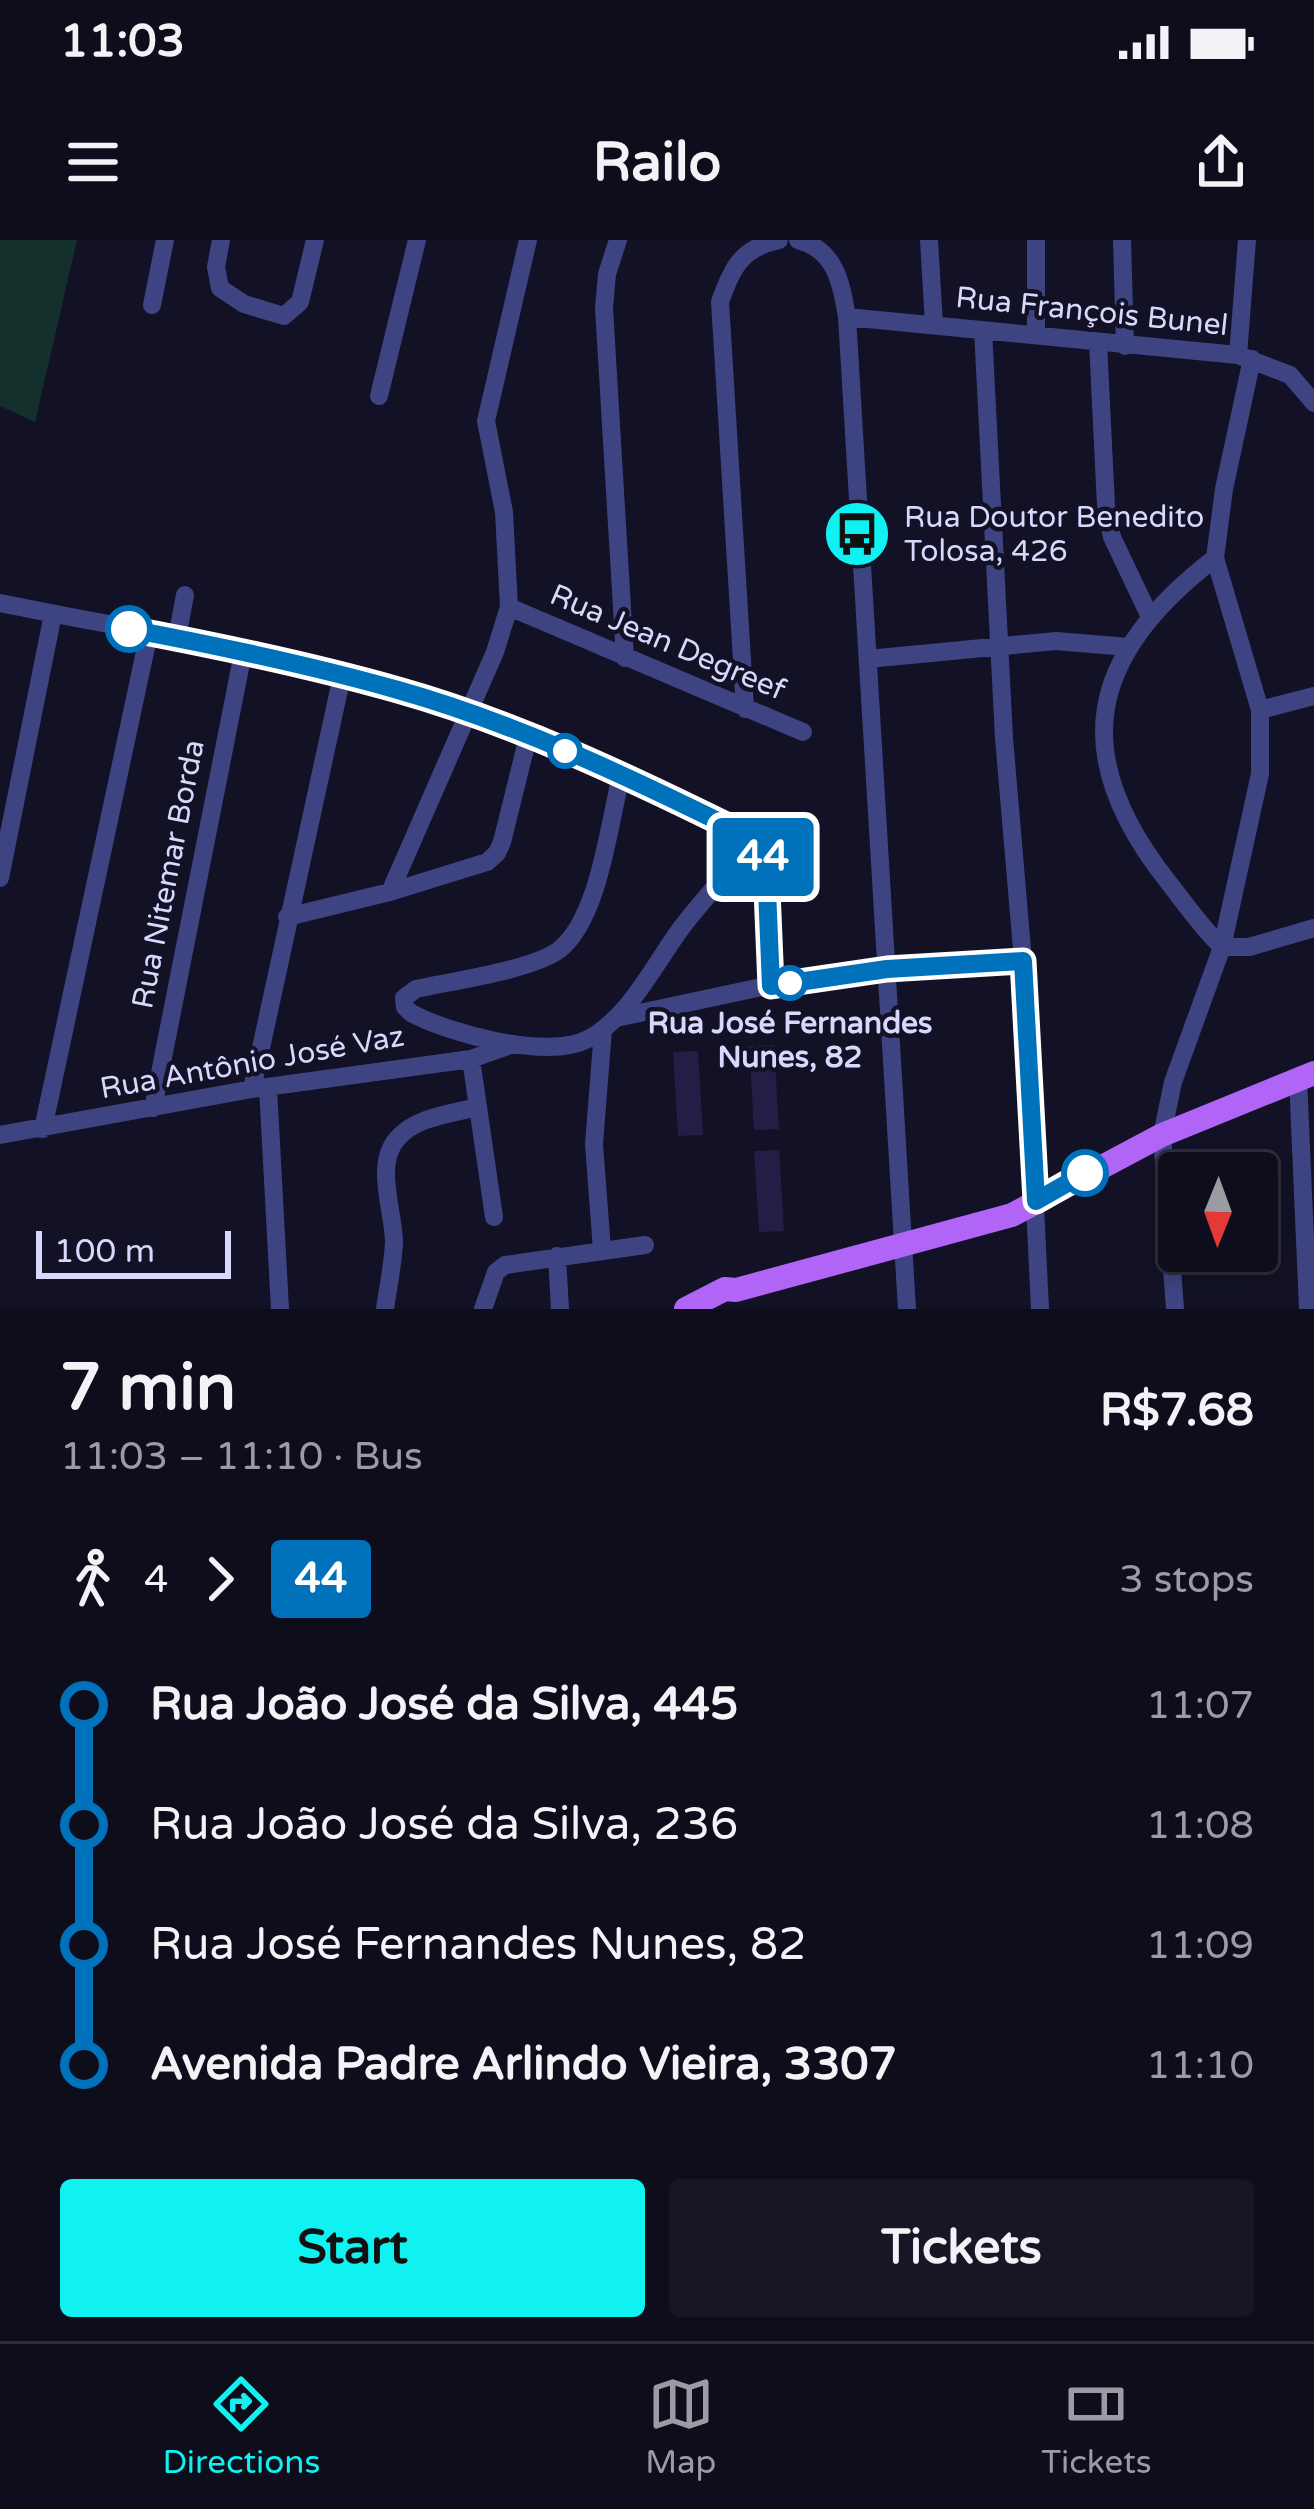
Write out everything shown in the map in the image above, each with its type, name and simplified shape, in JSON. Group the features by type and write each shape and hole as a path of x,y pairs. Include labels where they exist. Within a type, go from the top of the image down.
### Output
{"main road":[{"path":"704,1309 736,1290 990,1222 1162,1135 1306,1076"},
{"path":"686,1309 725,1289 736,1290"}],"street":[{"path":"152,305 165,240"},
{"path":"221,240 216,267 220,288 244,304 284,316 299,302 315,240"},
{"path":"379,396 417,240"},
{"path":"390,892 509,608 504,512 486,421 528,240"},
{"path":"618,240 607,274 604,308 625,658"},
{"path":"746,709 720,302 733,268 746,251 779,240"},
{"path":"798,240 814,244 836,269 848,317 907,1309"},
{"path":"929,240 934,325"},
{"path":"1036,240 1036,335"},
{"path":"1122,240 1125,346"},
{"path":"1175,1309 1162,1135 1173,1082 1222,947 1259,774 1261,710 1215,558 1245,357 1246,240"},
{"name":"Rua François Bunel","path":"848,317 1245,357 1290,375 1314,403"},
{"path":"983,330 1040,1309"},
{"path":"1098,342 1106,506 1112,537 1150,617"},
{"path":"1215,558 1150,617 1128,647 1104,718 1104,755 1112,793 1126,825 1222,947"},
{"path":"177,638 184,595"},
{"path":"0,603 343,676 468,714 621,776 738,831 754,843 766,866 771,986"},
{"name":"Rua Jean Degreef","path":"509,608 803,732"},
{"path":"0,878 53,614"},
{"path":"43,1129 149,633"},
{"path":"868,658 1056,641 1128,647"},
{"name":"Rua Nitemar Borda","path":"153,1108 243,653"},
{"path":"280,1309 260,1088 287,917 343,676"},
{"path":"1261,710 1314,696"},
{"path":"287,917 464,871 497,853 528,737"},
{"path":"621,776 589,906 577,930 560,950 536,962 407,994 404,1003 422,1019 513,1045 569,1046 609,1024 771,986 887,969 1023,961"},
{"path":"602,1250 594,1144 609,1024 686,922 754,843"},
{"path":"1222,947 1249,947 1314,928"},
{"name":"Rua Antônio José Vaz","path":"0,1135 260,1088 471,1058 513,1045"},
{"path":"471,1058 494,1216"},
{"path":"1306,1076 1308,1309"},
{"path":"385,1309 394,1248 388,1178 392,1147 422,1122 477,1107"},
{"path":"483,1309 496,1272 505,1265 646,1245"},
{"path":"557,1256 560,1309"}],"green space":[{"path":"0,240 77,240 35,422 0,406"}],"building":[{"path":"774,1045 779,1129 754,1130 749,1046"},
{"path":"698,1051 703,1135 678,1136 673,1052"},
{"path":"779,1150 784,1231 759,1232 754,1151"}],"bus line":[{"name":"44","path":"129,629 400,690 563,750 738,831 754,843 766,866 771,986 887,969 1023,961 1036,1201 1085,1173"}],"place":[{"name":"Rua Doutor Benedito Tolosa, 426","path":"857,534"},
{"name":"Rua José Fernandes Nunes, 82","path":"790,983"}]}
